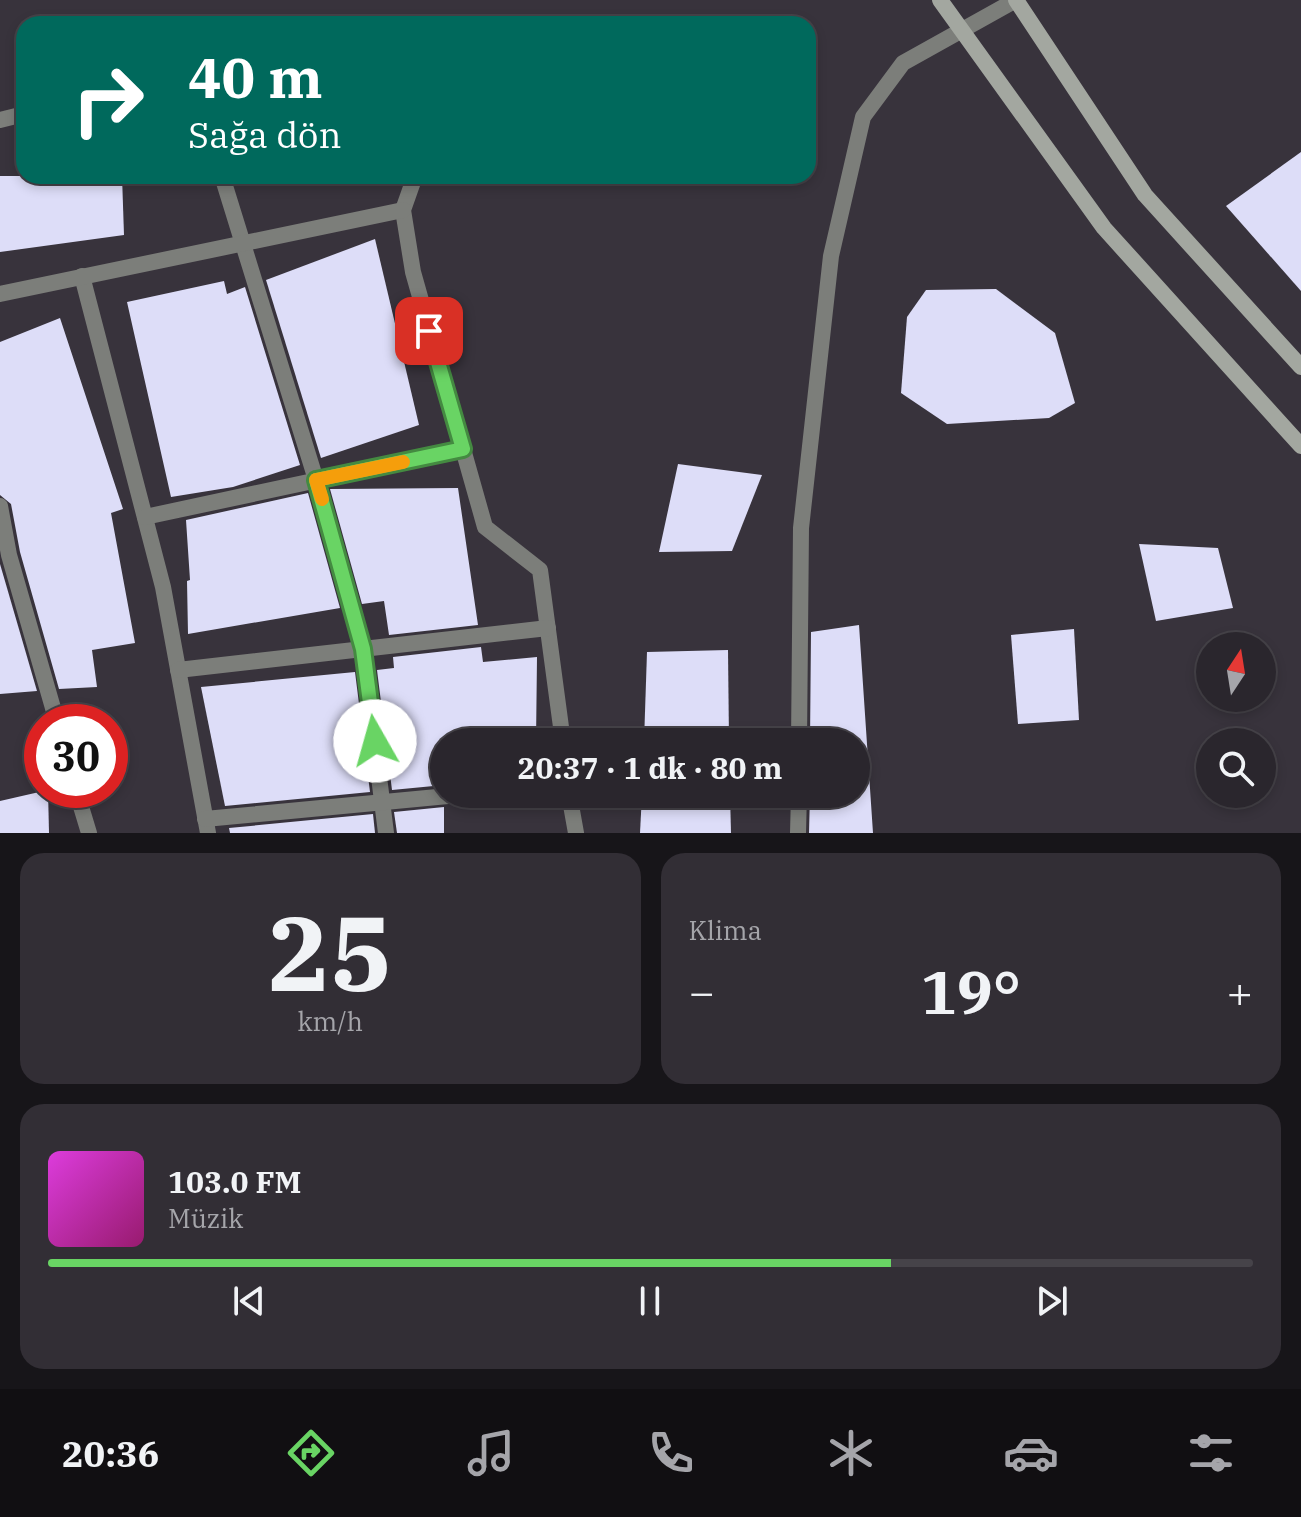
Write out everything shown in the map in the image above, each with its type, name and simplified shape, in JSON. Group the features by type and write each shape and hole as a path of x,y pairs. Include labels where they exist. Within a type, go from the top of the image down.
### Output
{"main road":[{"path":"940,0 1104,228 1301,446"},
{"path":"1016,0 1145,195 1301,367"}],"street":[{"path":"799,728 801,528 831,256 863,117 903,63 1016,0"},
{"path":"225,184 316,480 363,649 386,833"},
{"path":"412,184 403,210 413,272 485,527 540,570 561,728"},
{"path":"0,294 403,210"},
{"path":"82,276 163,587 207,826 430,798"},
{"path":"145,517 463,449"},
{"path":"0,506 9,555 52,704"},
{"path":"178,670 548,628"},
{"path":"81,808 89,833"},
{"path":"572,808 576,833"},
{"path":"798,833 799,808"}],"building":[{"path":"1301,152 1301,291 1226,206"},
{"path":"0,176 16,176 16,184 122,184 124,235 0,252"},
{"path":"375,239 419,425 321,458 266,280"},
{"path":"224,281 227,294 245,287 300,465 233,487 171,497 127,302"},
{"path":"996,289 1055,333 1075,403 1049,418 947,424 901,393 907,317 926,290"},
{"path":"60,318 123,509 111,513 135,643 92,650 97,687 59,689 20,552 11,504 0,495 0,342"},
{"path":"678,464 762,475 732,551 659,552"},
{"path":"458,488 478,625 389,635 384,601 362,604 330,489"},
{"path":"308,493 340,608 188,634 187,581 190,580 186,520"},
{"path":"1139,544 1218,548 1233,608 1156,621"},
{"path":"0,564 37,691 0,694"},
{"path":"859,625 866,728 810,728 811,632"},
{"path":"1074,629 1079,720 1018,724 1011,635"},
{"path":"481,647 483,662 537,657 536,728 430,728 430,786 392,790 377,670 394,668 393,657"},
{"path":"728,650 729,728 644,728 647,652"},
{"path":"355,672 370,792 225,806 201,687"},
{"path":"870,788 873,833 809,833 810,808 870,808"},
{"path":"24,796 24,808 48,808 49,833 0,833 0,801"},
{"path":"444,808 444,833 397,833 394,812"},
{"path":"641,808 730,808 731,833 640,833"},
{"path":"373,814 375,833 230,833 229,828"}],"slow traffic":[{"path":"322,499 316,480 403,462"}],"route":[{"path":"375,741 363,649 316,480 463,449 429,331"}]}
